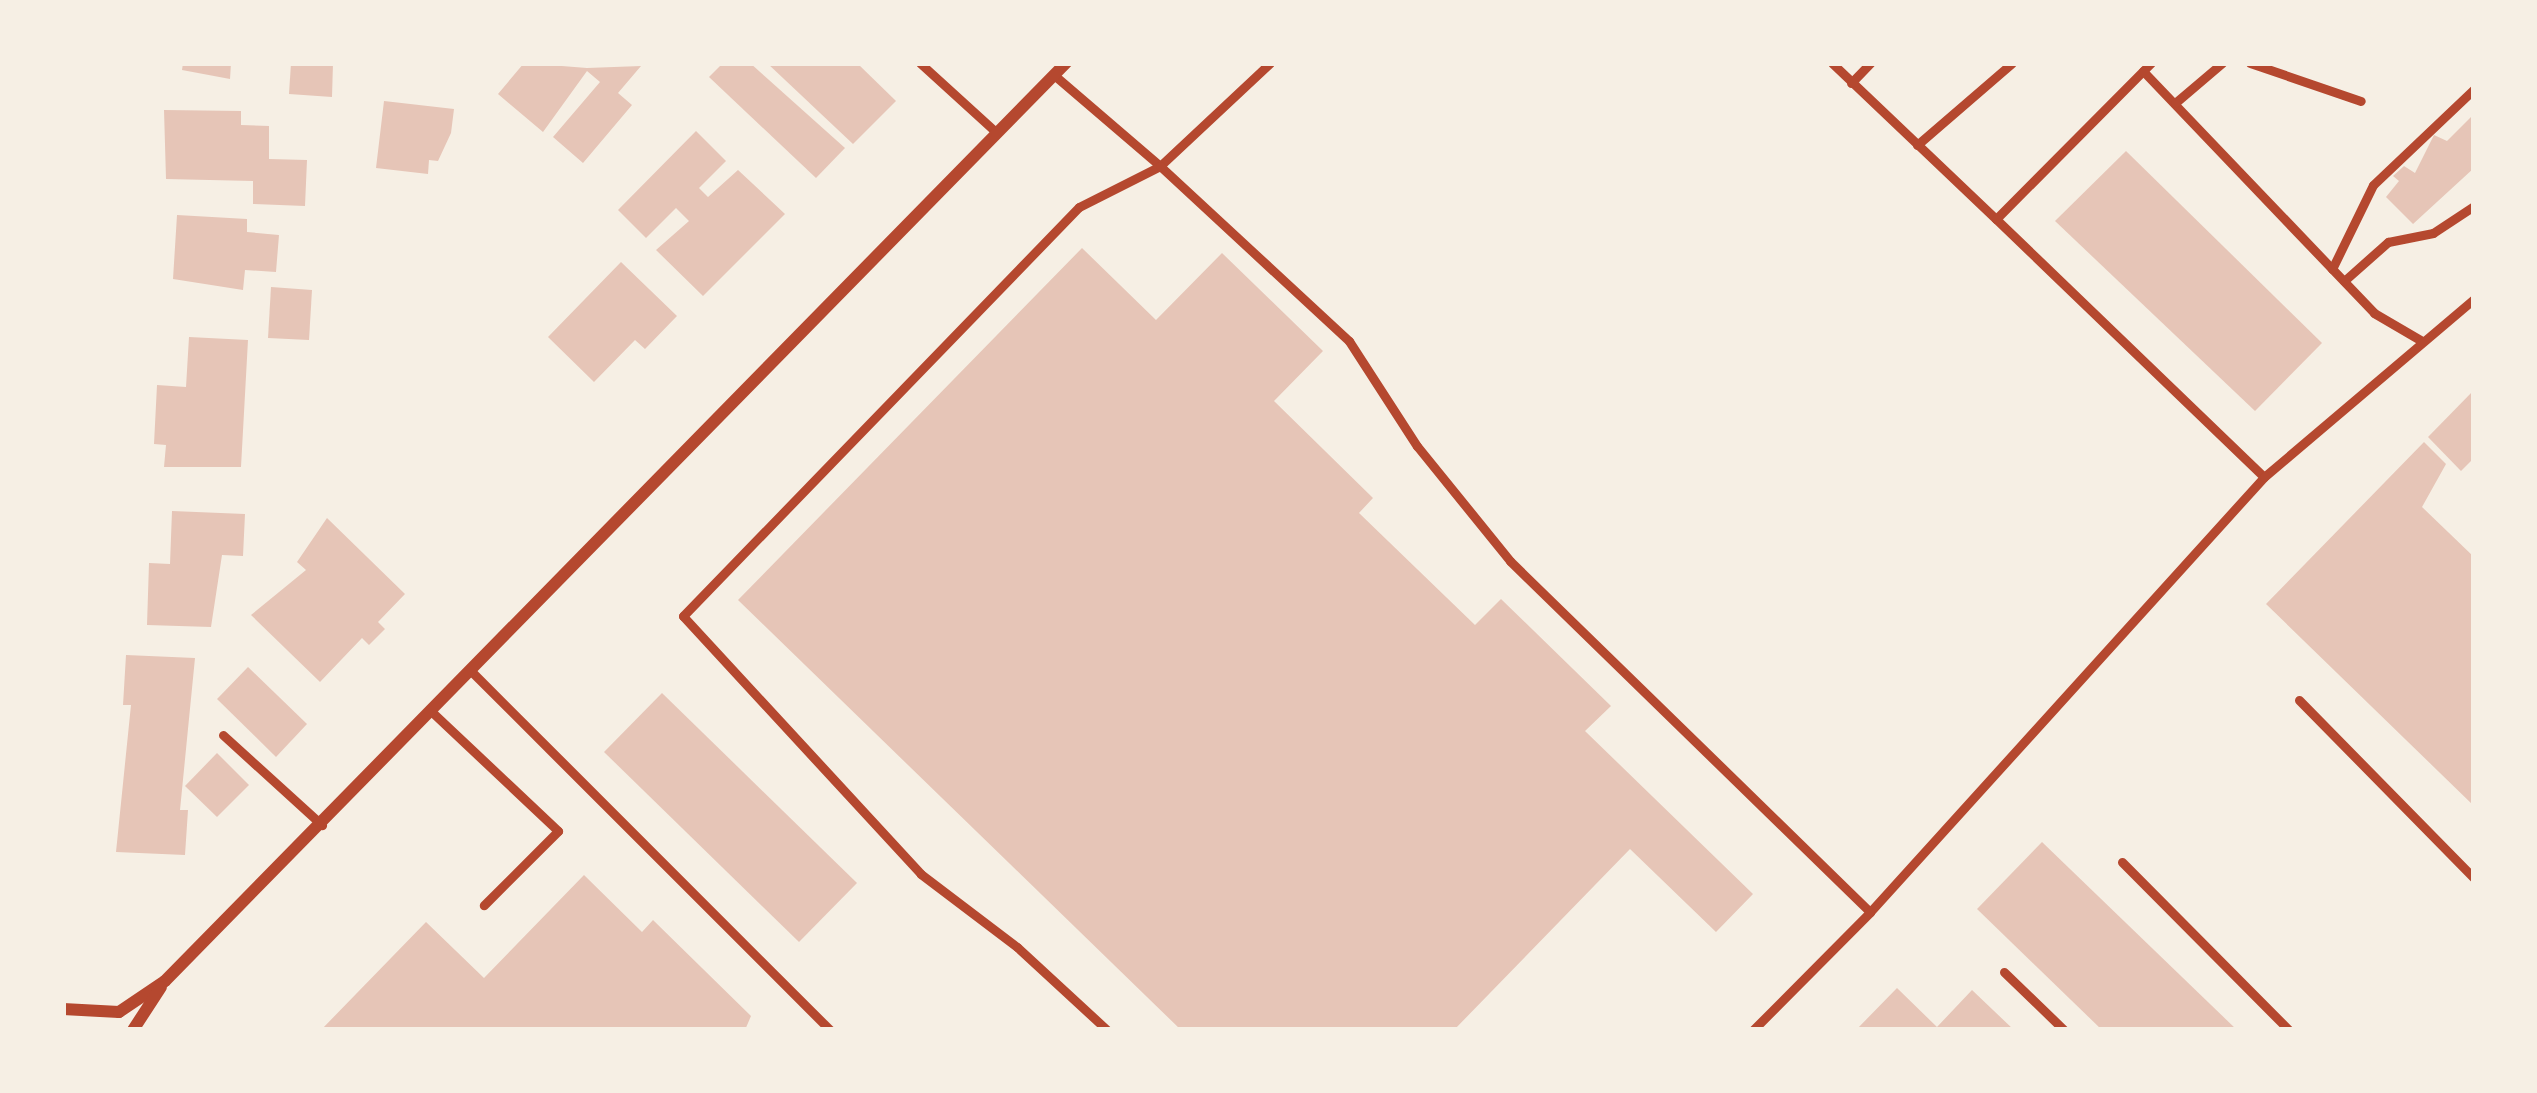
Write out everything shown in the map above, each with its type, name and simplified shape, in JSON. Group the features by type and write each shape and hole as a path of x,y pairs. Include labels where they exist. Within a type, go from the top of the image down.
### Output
{"street":[{"path":"63,1009 119,1012 165,981 434,712 592,539 1066,63"},
{"path":"133,1030 165,981"}],"lane":[{"path":"920,63 997,133"},
{"path":"1107,1030 921,874 683,616 1079,207 1160,166 1270,63"},
{"path":"1832,63 2264,477"},
{"path":"1851,83 1870,63"},
{"path":"1917,146 2012,63"},
{"path":"2175,103 2222,63"},
{"path":"2250,63 2361,101"},
{"path":"1996,219 2147,67 2175,103 2374,313 2422,341"},
{"path":"1054,75 1349,340 1418,446 1510,561 1870,912"},
{"path":"2332,269 2373,185 2474,89"},
{"path":"2344,281 2388,242 2433,233 2474,206"},
{"path":"1753,1030 1870,912 2264,477 2474,299"},
{"path":"472,672 830,1030"},
{"path":"2299,700 2474,878"},
{"path":"434,712 559,831 484,905"},
{"path":"223,735 322,825"},
{"path":"2122,862 2289,1030"},
{"path":"2004,973 2063,1030"}],"building":[{"path":"183,63 231,63 230,79 182,70"},
{"path":"291,63 333,63 332,97 289,94"},
{"path":"524,63 641,66 618,93 632,105 583,163 553,137 600,82 587,71 543,132 498,94"},
{"path":"723,63 750,63 845,148 816,178 709,77"},
{"path":"767,63 857,63 896,101 853,144"},
{"path":"384,101 454,109 451,133 438,161 429,160 428,174 376,168"},
{"path":"164,110 241,111 241,125 269,126 269,159 307,160 305,206 253,204 253,181 166,179"},
{"path":"2474,114 2474,168 2413,224 2386,197 2399,181 2393,176 2404,166 2415,173 2434,135 2447,141"},
{"path":"696,131 726,161 699,188 708,197 738,170 785,214 703,296 656,250 689,221 676,208 646,238 618,210"},
{"path":"2126,151 2322,343 2255,411 2055,221"},
{"path":"177,215 247,219 247,232 279,235 276,272 245,270 243,290 173,279"},
{"path":"1082,248 1156,320 1222,253 1323,351 1274,401 1373,498 1359,513 1475,625 1501,599 1611,706 1585,731 1753,894 1716,932 1630,849 1454,1030 1181,1030 738,600"},
{"path":"621,262 677,316 645,349 635,340 594,382 548,337"},
{"path":"271,287 312,290 309,340 268,338"},
{"path":"189,337 248,340 241,467 164,467 166,445 154,444 157,385 186,387"},
{"path":"2474,390 2474,458 2461,471 2428,437"},
{"path":"2424,442 2446,464 2422,507 2474,557 2474,806 2266,604"},
{"path":"172,511 245,514 243,556 222,555 211,627 147,625 149,563 170,564"},
{"path":"327,518 405,594 378,622 385,629 369,645 362,638 320,682 251,615 306,570 297,562"},
{"path":"126,655 195,658 180,810 188,810 185,855 116,852 131,705 123,705"},
{"path":"248,667 307,724 276,757 217,699"},
{"path":"662,693 857,883 799,942 604,752"},
{"path":"217,753 249,785 217,817 185,786"},
{"path":"2042,842 2237,1030 2102,1030 1977,909"},
{"path":"584,875 642,932 653,920 751,1016 745,1030 321,1030 426,922 484,978"},
{"path":"1897,988 1937,1027 1972,990 2014,1030 1856,1030"}]}
